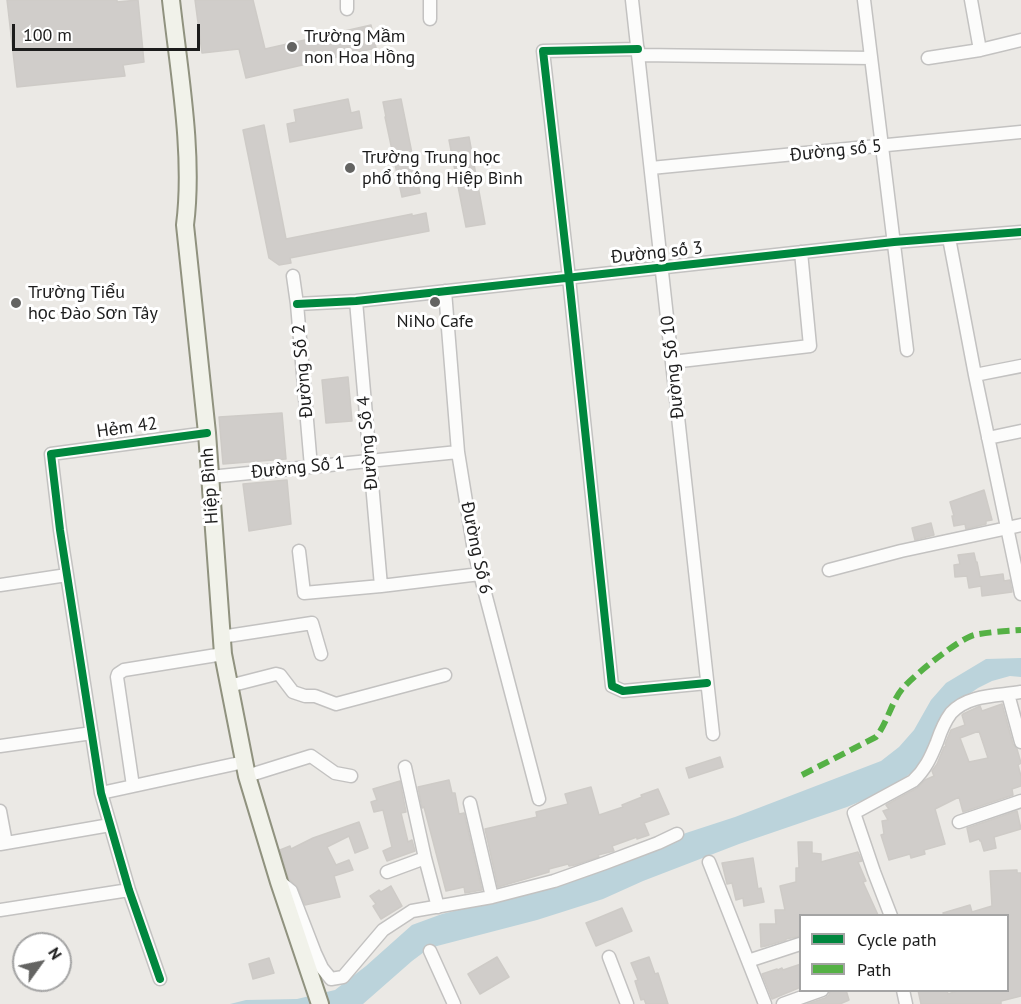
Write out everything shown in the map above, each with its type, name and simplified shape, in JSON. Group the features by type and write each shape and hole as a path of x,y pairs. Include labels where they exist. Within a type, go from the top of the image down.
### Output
{"main road":[{"name":"Hiệp Bình","path":"171,0 185,129 188,200 185,225 207,433 222,646 245,769 279,882 320,1004"}],"street":[{"path":"430,0 430,19"},
{"name":"Đường Số 10","path":"632,0 713,734"},
{"path":"864,0 907,350"},
{"path":"971,0 980,50"},
{"path":"928,58 980,50 1021,40"},
{"path":"707,682 623,691 612,686 543,51 871,58"},
{"name":"Đường số 5","path":"651,168 1021,132"},
{"name":"Đường số 3","path":"297,304 356,301 894,242 1021,232"},
{"path":"949,238 1021,594"},
{"path":"672,362 810,346 801,252"},
{"name":"Đường Số 2","path":"293,276 311,467"},
{"name":"Đường Số 6","path":"445,291 458,452 480,574 539,799"},
{"name":"Đường Số 4","path":"356,301 381,586"},
{"path":"975,375 1021,366"},
{"path":"988,438 1021,431"},
{"name":"Hẻm 42","path":"67,575 51,454 207,433"},
{"name":"Đường Số 1","path":"210,477 458,452"},
{"path":"829,570 901,551 1021,525"},
{"path":"299,551 304,593 480,574"},
{"path":"0,585 67,575 101,793 129,890 160,979"},
{"path":"133,786 118,674 124,670 312,623 321,654"},
{"path":"229,686 276,674 280,675 293,693 315,696 336,704 445,675"},
{"path":"891,914 854,813 913,782 921,774 929,762 949,716 962,705 987,695 1015,693 1021,742"},
{"path":"0,746 92,733"},
{"path":"101,793 311,756 335,773 351,776"},
{"path":"405,767 438,907"},
{"path":"959,822 1021,801"},
{"path":"470,803 492,897"},
{"path":"0,811 3,843 110,825"},
{"path":"279,882 291,891 315,953 322,968 331,979 343,977 383,930 412,912 492,897 554,880 605,864 677,834"},
{"path":"387,872 425,858"},
{"path":"709,862 765,1004"},
{"path":"0,910 129,890"},
{"path":"748,961 799,945"},
{"path":"430,951 454,1004"},
{"path":"609,957 627,1004"},
{"path":"783,1004 816,992"}],"water":[{"path":"1021,658 1021,677 1010,676 992,681 962,699 943,722 915,770 878,794 739,844 603,899 537,920 437,946 412,961 363,1004 230,1004 246,1000 297,999 335,990 412,925 442,914 536,891 881,761 899,747 914,730 931,700 946,683 986,659"}],"building":[{"path":"7,0 117,0 117,2 138,0 144,62 123,65 125,76 17,87"},
{"path":"195,0 253,0 265,49 371,25 376,48 246,78 239,49 202,53"},
{"path":"348,99 351,113 359,111 362,128 290,142 287,124 296,122 294,110"},
{"path":"401,99 420,193 402,197 383,102"},
{"path":"264,125 286,239 426,213 429,231 290,258 291,263 279,265 269,258 243,130"},
{"path":"469,137 485,224 466,227 449,140"},
{"path":"348,377 352,421 326,423 322,380"},
{"path":"282,413 286,459 223,464 219,417"},
{"path":"287,480 291,524 249,531 243,484"},
{"path":"984,490 992,520 986,521 986,524 966,529 965,524 954,526 950,502"},
{"path":"931,523 934,535 915,540 912,528"},
{"path":"974,553 980,577 1003,574 1004,581 1010,580 1012,592 982,596 981,586 969,588 967,576 955,577 954,565 960,564 958,555"},
{"path":"1002,704 1021,763 1018,765 1021,786 1012,789 1013,795 963,812 959,797 935,809 945,844 924,850 925,854 911,858 910,854 889,860 881,835 884,834 882,821 888,820 883,811 889,809 886,805 934,776 932,771 946,746 951,730 965,725 962,715 980,706 982,711","holes":["979,731 988,758 969,762 960,738"]},
{"path":"720,757 723,767 689,778 686,768"},
{"path":"449,780 452,793 455,793 459,814 464,813 482,890 465,893 464,887 446,891 418,787"},
{"path":"400,781 406,812 401,813 408,842 412,840 415,851 387,861 383,851 392,847 383,810 374,812 371,802 377,800 373,789"},
{"path":"591,787 599,815 623,807 622,805 642,797 641,795 658,789 669,814 644,823 649,835 612,846 614,851 575,865 569,866 568,864 549,869 549,872 498,887 485,829 537,817 536,812 568,804 565,794"},
{"path":"1017,811 1021,829 994,837 996,848 984,851 979,839 970,842 967,828"},
{"path":"359,822 368,848 355,853 349,836 327,847 336,865 349,860 353,870 334,876 340,897 305,905 298,888 289,879 280,850 290,846 291,849 313,838"},
{"path":"798,842 812,842 812,853 821,854 821,862 858,852 862,861 858,862 866,881 863,882 878,914 799,914 799,936 761,947 760,924 776,924 775,910 785,910 780,886 796,882 796,868 799,868"},
{"path":"753,858 758,889 761,888 764,902 744,906 743,898 736,900 732,883 727,884 722,863"},
{"path":"1017,870 1017,873 1021,873 1021,996 1001,1001 1001,1004 921,1004 918,992 948,992 948,994 954,992 1009,992 1009,914 943,913 970,905 972,912 992,906 990,871"},
{"path":"391,886 402,906 381,919 373,906 376,904 370,896"},
{"path":"622,908 632,931 596,946 586,923"},
{"path":"497,957 509,977 480,994 468,974"},
{"path":"649,957 655,974 658,973 668,1004 646,1004 644,999 641,1000 635,981 638,980 631,963"},
{"path":"269,958 274,973 253,979 249,964"},
{"path":"799,965 799,988 772,999 762,974 782,968 783,970"},
{"path":"830,992 847,992 849,1000 840,1004 807,1004 825,998"}],"marked path":[{"path":"802,775 876,737 903,688 958,643 974,635 1021,630"}],"cycle path":[{"path":"638,49 543,51 612,686 623,691 707,683"},
{"path":"297,304 356,301 894,242 1021,232"},
{"path":"160,979 129,890 101,793 60,530 51,454 207,433"}],"place":[{"name":"Trường Mầm non Hoa Hồng","path":"292,47"},
{"name":"Trường Trung học phổ thông Hiệp Bình","path":"350,168"},
{"name":"NiNo Cafe","path":"435,302"},
{"name":"Trường Tiểu học Đào Sơn Tây","path":"16,303"}]}
